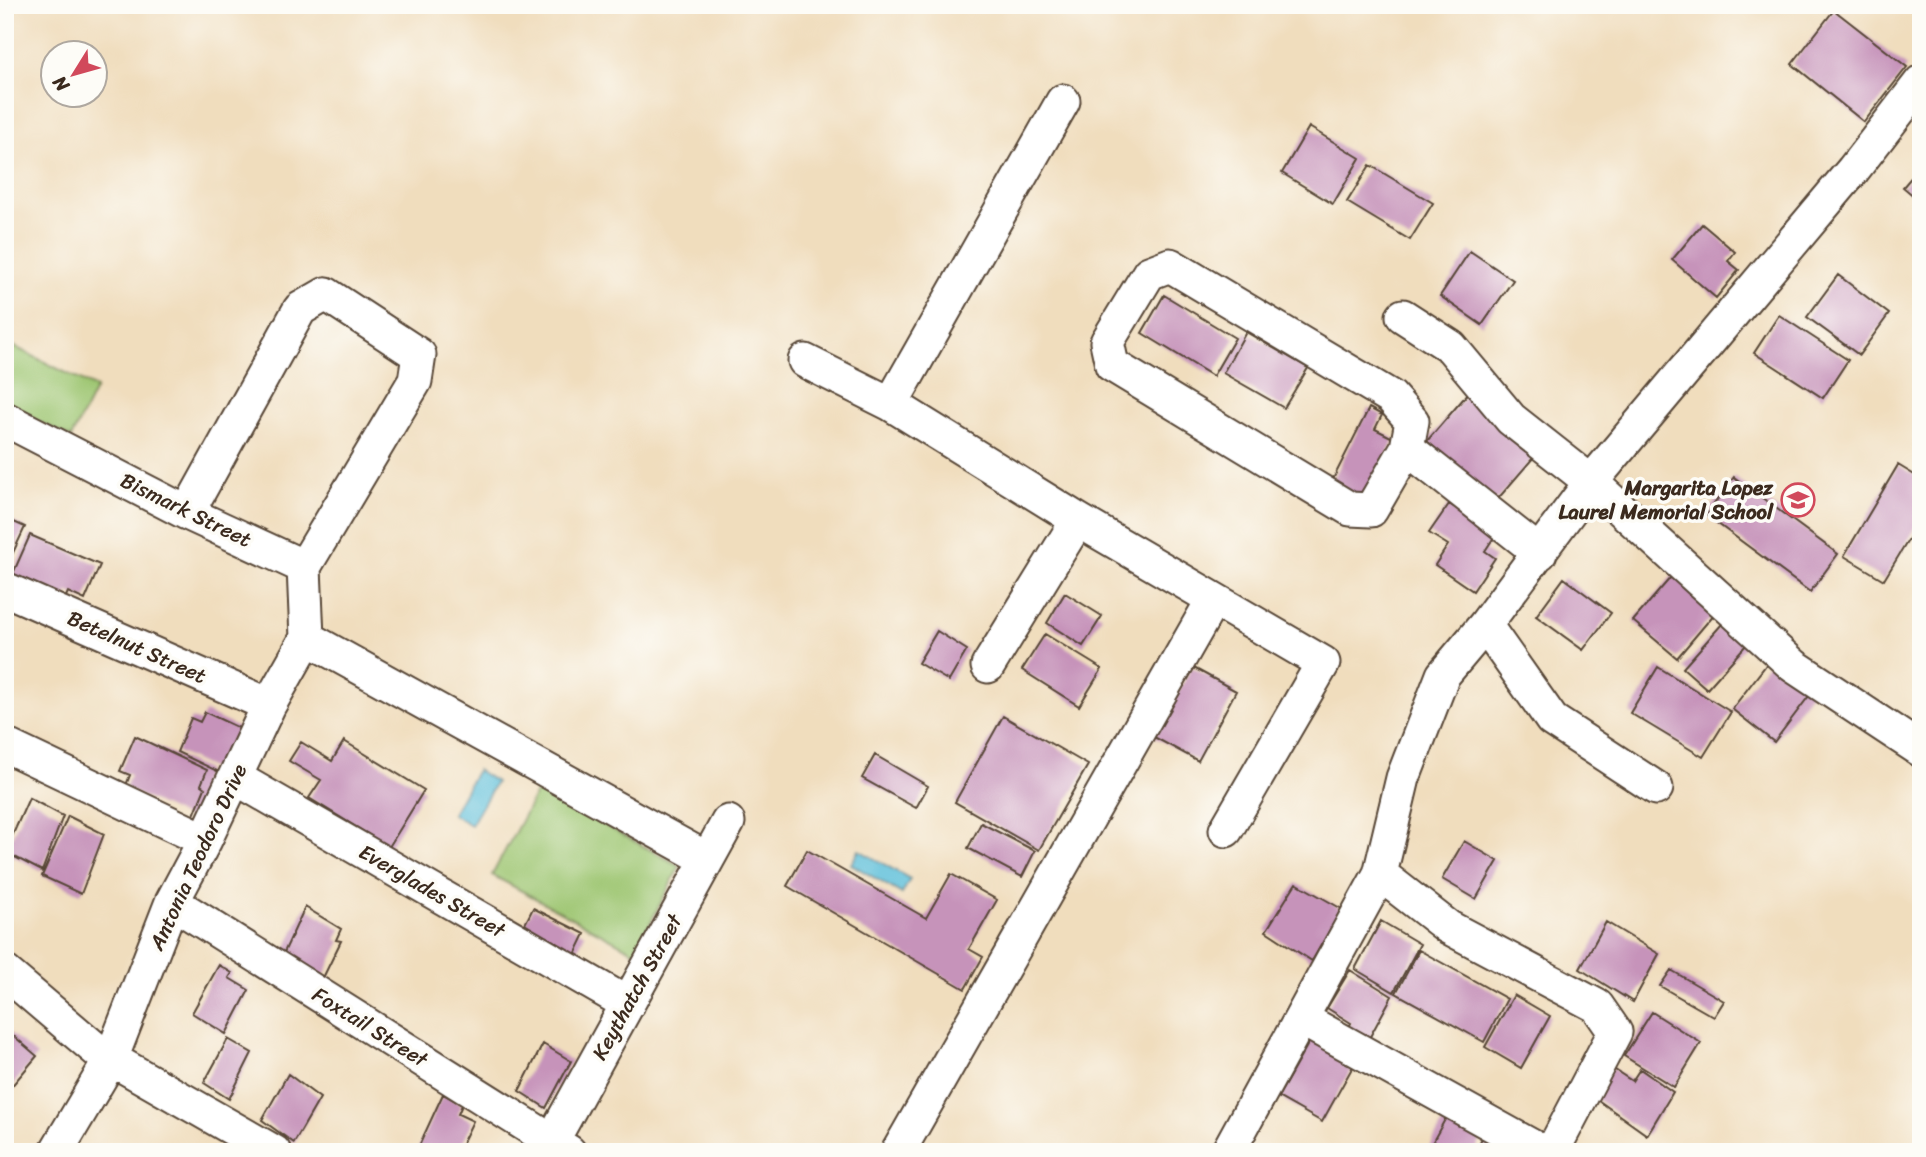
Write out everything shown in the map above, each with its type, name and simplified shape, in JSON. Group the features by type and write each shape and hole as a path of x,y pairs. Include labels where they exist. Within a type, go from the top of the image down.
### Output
{"street":[{"path":"1228,1152 1380,874 1403,778 1443,675 1485,625 1591,482 1853,170 1921,82"},
{"path":"891,404 1063,101"},
{"path":"1170,265 1391,397 1412,421 1407,448 1371,510 1350,509 1112,365 1107,342 1149,273 1170,265"},
{"path":"187,513 300,309 326,294 419,355 415,381 304,567 307,638 707,859"},
{"path":"1403,316 1451,347 1511,419 1591,482 1794,666 1921,750"},
{"path":"805,360 891,404 1078,520 1323,663 1226,830"},
{"name":"Bismark Street","path":"5,419 187,513 304,567"},
{"path":"1407,448 1540,553"},
{"path":"988,666 1078,520"},
{"name":"Betelnut Street","path":"5,589 269,705"},
{"path":"898,1152 1213,600"},
{"path":"1485,625 1552,720 1656,788"},
{"name":"Antonia Teodoro Drive","path":"56,1152 111,1059 172,902 236,778 269,705 307,638"},
{"path":"5,745 205,840"},
{"name":"Everglades Street","path":"236,778 628,1004"},
{"name":"Keythatch Street","path":"555,1149 628,1004 728,822"},
{"path":"1380,874 1448,927 1597,1006 1615,1032 1552,1152"},
{"name":"Foxtail Street","path":"172,902 555,1149"},
{"path":"5,972 99,1052 274,1152"},
{"path":"1302,1019 1542,1152"}],"green space":[{"path":"5,342 96,388 71,438 5,405"},
{"path":"538,789 680,866 635,952 492,875"}],"water":[{"path":"477,770 496,782 471,825 452,814"},
{"path":"859,850 910,879 902,894 851,864"}],"building":[{"path":"1834,10 1907,67 1864,122 1792,64"},
{"path":"1309,127 1360,158 1333,204 1282,173"},
{"path":"1370,165 1433,203 1410,240 1347,202"},
{"path":"1921,166 1921,202 1903,187"},
{"path":"1702,224 1735,252 1728,261 1739,270 1716,298 1672,260"},
{"path":"1470,251 1513,280 1482,325 1440,296"},
{"path":"1838,275 1889,314 1859,355 1807,317"},
{"path":"1164,295 1235,338 1213,376 1142,333"},
{"path":"1779,315 1848,360 1823,398 1754,353"},
{"path":"1246,332 1308,368 1284,408 1223,373"},
{"path":"1470,391 1540,450 1496,501 1427,441"},
{"path":"1369,408 1382,415 1375,429 1395,439 1364,500 1331,483"},
{"path":"1898,465 1921,479 1921,519 1884,580 1844,556"},
{"path":"1734,477 1838,554 1810,592 1706,515"},
{"path":"1449,504 1496,534 1485,551 1495,558 1473,591 1435,565 1448,545 1429,533"},
{"path":"5,518 25,527 11,557 5,554"},
{"path":"30,535 100,565 85,600 68,592 64,601 11,578"},
{"path":"1678,569 1721,606 1677,658 1633,621"},
{"path":"1564,578 1611,613 1583,650 1536,616"},
{"path":"1065,593 1102,616 1083,646 1047,623"},
{"path":"1730,615 1754,636 1707,689 1683,668"},
{"path":"937,631 967,650 949,681 918,663"},
{"path":"1045,634 1102,669 1079,706 1022,670"},
{"path":"1773,656 1815,688 1774,742 1732,709"},
{"path":"1192,667 1236,691 1198,761 1154,737"},
{"path":"1658,667 1731,712 1703,757 1630,713"},
{"path":"205,712 239,728 219,772 177,752 191,718 200,722"},
{"path":"1003,716 1088,765 1039,850 955,802"},
{"path":"135,736 207,770 201,785 205,788 192,820 125,788 130,775 120,771"},
{"path":"344,741 424,790 389,847 309,798 321,780 289,761 301,742 332,761"},
{"path":"875,755 928,786 916,808 862,778"},
{"path":"29,798 63,816 42,871 5,852"},
{"path":"68,816 104,834 81,894 42,876"},
{"path":"981,823 1035,851 1022,877 968,848"},
{"path":"1464,841 1498,861 1476,899 1442,879"},
{"path":"807,850 926,918 951,874 997,900 969,949 983,957 965,989 787,886"},
{"path":"1296,883 1342,909 1312,961 1266,931"},
{"path":"305,907 341,929 336,940 341,941 320,984 280,961"},
{"path":"533,908 585,934 573,959 521,932"},
{"path":"1381,921 1420,944 1394,992 1355,969"},
{"path":"1606,922 1659,954 1633,1002 1580,969"},
{"path":"1419,950 1507,999 1484,1042 1396,993"},
{"path":"219,965 232,973 229,978 249,990 226,1034 192,1013"},
{"path":"1350,970 1392,996 1366,1044 1346,1032 1351,1023 1327,1008"},
{"path":"1671,970 1724,1001 1714,1017 1660,986"},
{"path":"1514,995 1550,1016 1521,1068 1485,1047"},
{"path":"1652,1012 1701,1043 1674,1087 1624,1056"},
{"path":"8,1031 37,1056 5,1094 5,1035"},
{"path":"1312,1037 1356,1061 1322,1122 1278,1097"},
{"path":"228,1039 252,1053 229,1099 204,1083"},
{"path":"543,1044 571,1061 546,1108 519,1091"},
{"path":"1612,1068 1632,1081 1640,1069 1673,1092 1647,1135 1595,1098"},
{"path":"288,1074 320,1098 294,1143 262,1120"},
{"path":"443,1094 462,1105 458,1114 473,1121 458,1152 425,1152 418,1148"},
{"path":"1448,1114 1484,1134 1475,1152 1427,1152"},
{"path":"1489,1138 1513,1152 1482,1152"}],"place":[{"name":"Margarita Lopez Laurel Memorial School","path":"1798,500"}]}
